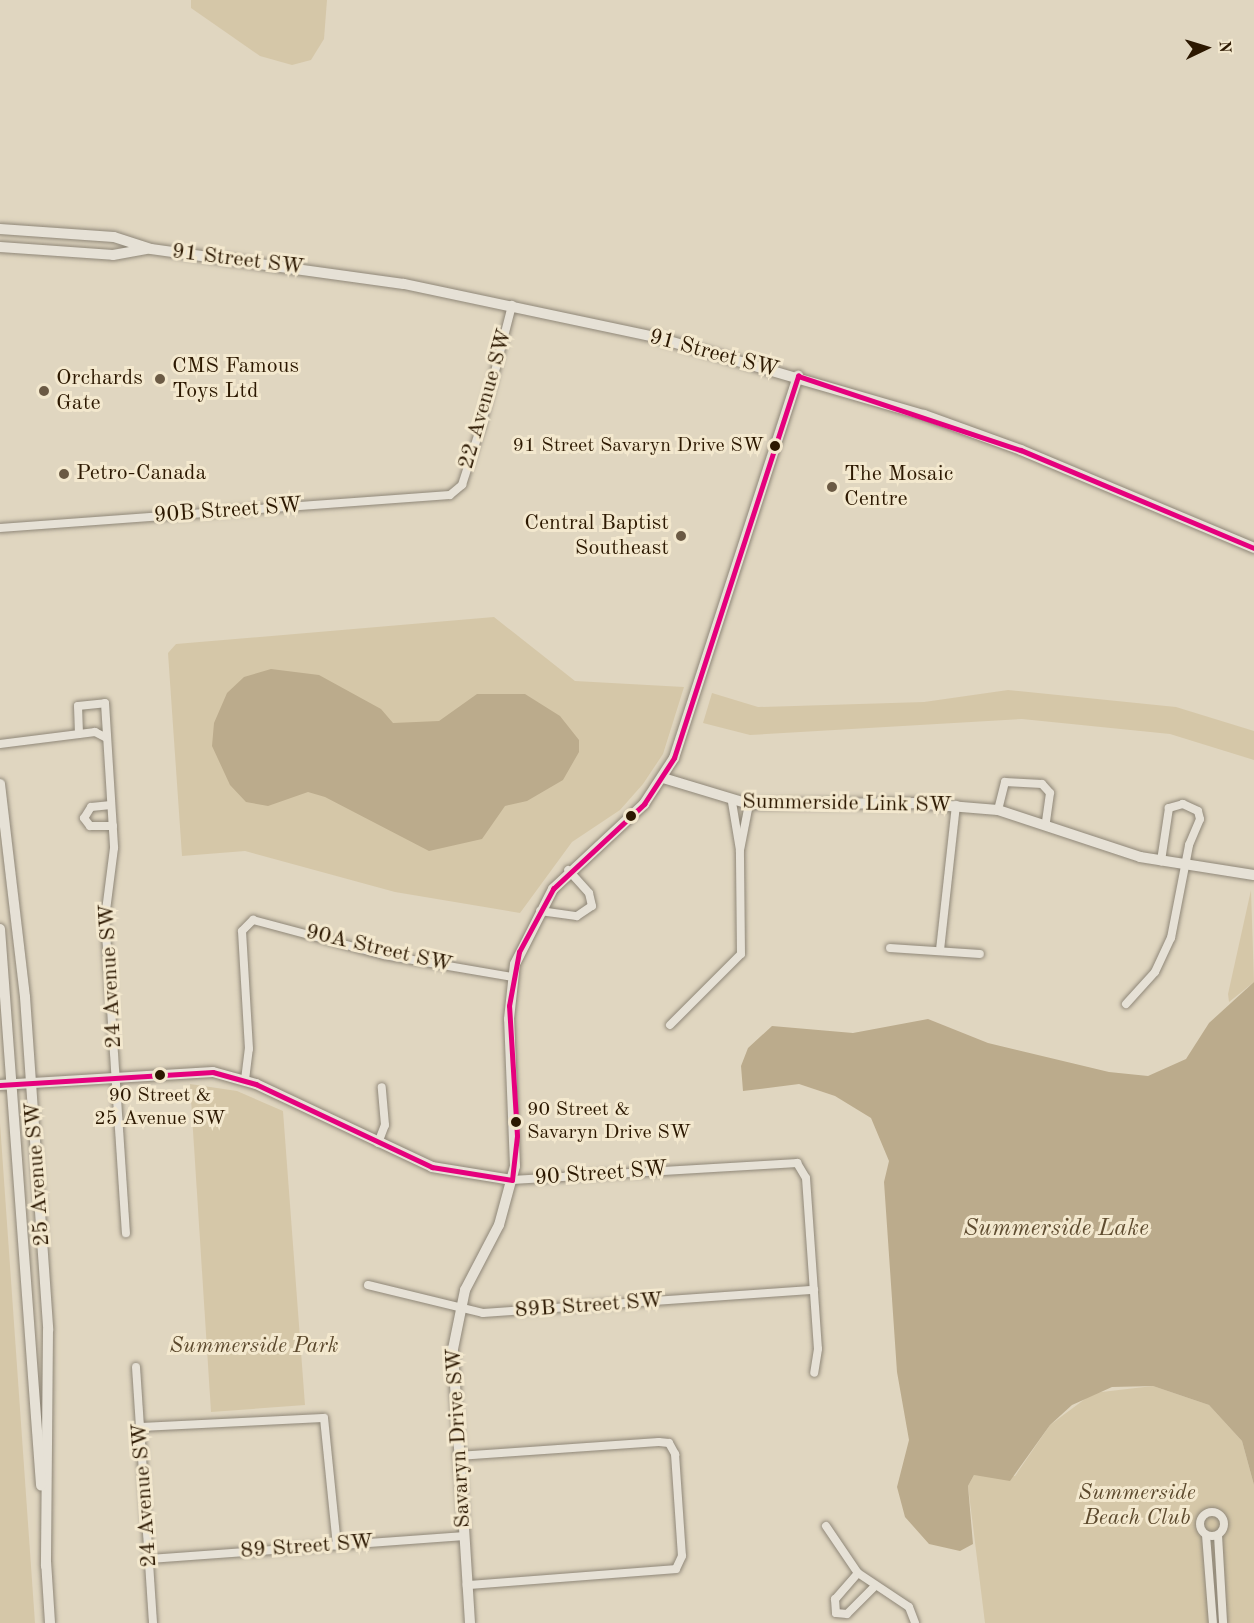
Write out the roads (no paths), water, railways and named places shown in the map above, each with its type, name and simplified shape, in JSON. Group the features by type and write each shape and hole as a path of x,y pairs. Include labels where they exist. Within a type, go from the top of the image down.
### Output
{"main road":[{"name":"91 Street SW","path":"0,229 114,237 151,249 315,270 512,305 798,376 1022,450 1254,548"},
{"name":"91 Street SW","path":"0,247 113,255 151,249"},
{"path":"0,252 27,248"},
{"name":"Savaryn Drive SW","path":"470,1623 452,1361 459,1311 499,1225 512,1180 517,1136 509,1019 513,977 538,910 568,870 633,815 663,778 680,745 798,376"},
{"name":"Summerside Link SW","path":"663,778 732,802 749,804 956,805 998,810 1046,822 1122,853 1254,875"},
{"name":"25 Avenue SW","path":"0,784 32,1082 48,1330 46,1566"},
{"name":"25 Avenue SW","path":"0,929 13,1084 50,1623"},
{"name":"90 Street SW","path":"0,1084 204,1071 245,1080 378,1143 442,1170 512,1180"}],"street":[{"name":"22 Avenue SW","path":"456,492 497,375 512,305"},
{"name":"90B Street SW","path":"0,528 456,492"},
{"name":"24 Avenue SW","path":"79,734 78,706 102,702 108,709 107,738 113,826 105,910 126,1233"},
{"path":"0,744 98,732 107,738"},
{"path":"998,810 1005,782 1042,784 1050,794 1046,822"},
{"path":"670,1025 741,954 740,850 732,802"},
{"path":"740,850 749,804"},
{"path":"1126,1004 1148,981 1166,949 1200,817 1183,804 1169,808 1161,861"},
{"path":"111,805 91,807 84,818 90,826 113,826"},
{"path":"940,950 956,805"},
{"path":"538,910 577,916 592,906 591,897 568,870"},
{"name":"90A Street SW","path":"245,1080 249,1049 242,931 247,923 263,921 384,955 513,977"},
{"path":"890,948 980,954"},
{"path":"378,1143 384,1125 382,1087"},
{"name":"90 Street SW","path":"512,1180 797,1163 806,1178 818,1349 814,1373"},
{"name":"89B Street SW","path":"368,1285 459,1311 483,1313 814,1290"},
{"name":"24 Avenue SW","path":"136,1367 153,1623"},
{"path":"140,1427 324,1418 337,1545"},
{"path":"458,1456 665,1442 674,1450 677,1477 682,1556 676,1569 468,1585"},
{"path":"1213,1623 1206,1535 1200,1521 1211,1512 1223,1521 1218,1535 1223,1623"},
{"path":"826,1526 858,1573 874,1587 909,1607 915,1623"},
{"path":"1206,1535 1218,1535"},
{"name":"89 Street SW","path":"150,1558 464,1536"},
{"path":"858,1573 835,1599 836,1613 847,1614 874,1587"}],"water":[{"path":"271,669 319,675 381,709 393,723 439,721 477,694 525,694 560,716 579,740 579,752 563,780 527,801 505,806 482,839 429,851 325,797 308,792 268,806 246,802 230,785 212,746 214,723 227,693 244,677"},
{"name":"Summerside Lake","path":"1254,982 1254,1485 1242,1441 1209,1405 1153,1386 1112,1387 1072,1405 1050,1425 1010,1481 974,1475 968,1486 973,1544 960,1551 929,1544 905,1517 897,1487 909,1440 897,1372 884,1182 889,1161 871,1118 835,1096 799,1084 743,1091 741,1066 748,1048 772,1026 853,1033 928,1019 988,1043 1109,1072 1148,1076 1186,1059 1209,1023"}],"place":[{"name":"CMS Famous Toys Ltd","path":"160,379"},
{"name":"Orchards Gate","path":"44,391"},
{"name":"91 Street Savaryn Drive SW","path":"775,446"},
{"name":"Petro-Canada","path":"64,474"},
{"name":"The Mosaic Centre","path":"832,487"},
{"name":"Central Baptist Southeast","path":"681,536"},
{"name":"90 Street & 25 Avenue SW","path":"160,1075"},
{"name":"90 Street & Savaryn Drive SW","path":"516,1122"}],"park label":[{"name":"Summerside Park","path":"254,1347"},
{"name":"Summerside Beach Club","path":"1137,1506"}]}
